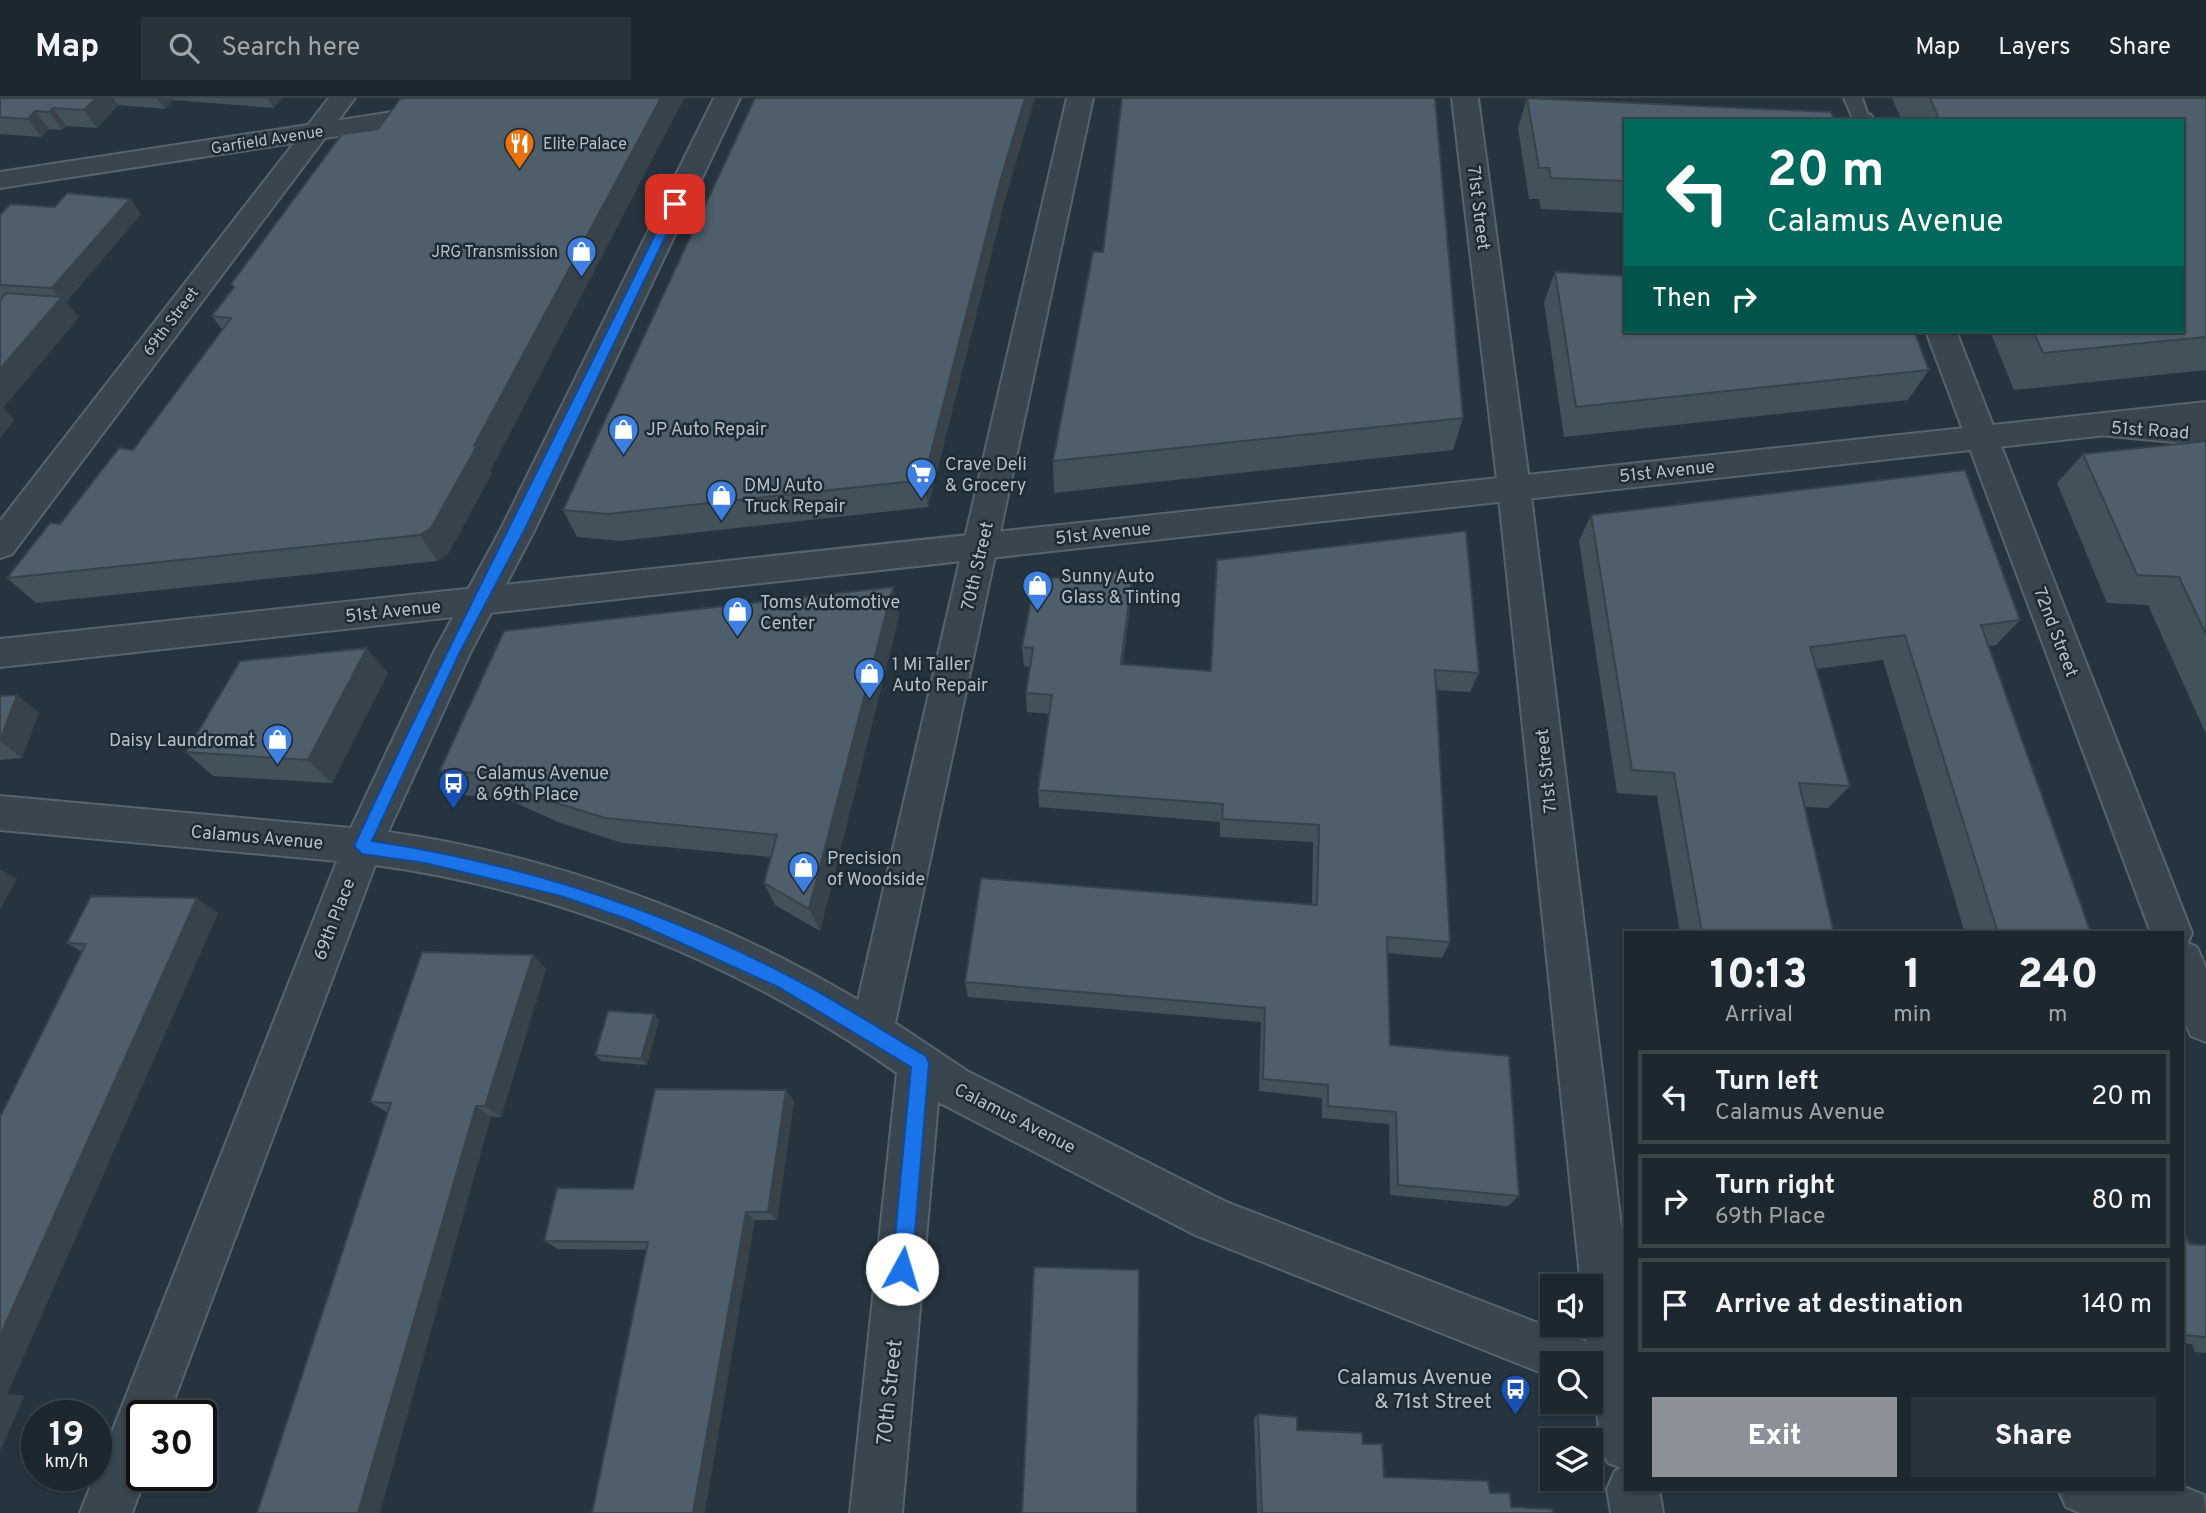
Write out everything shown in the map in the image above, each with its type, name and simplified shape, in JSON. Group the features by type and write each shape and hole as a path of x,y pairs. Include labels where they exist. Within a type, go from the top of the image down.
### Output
{"street":[{"name":"69th Street","path":"0,545 342,98"},
{"name":"Garfield Avenue","path":"0,180 533,98"},
{"name":"69th Place","path":"149,1400 362,846 478,602 518,529 727,98"},
{"name":"70th Street","path":"872,1034 1080,98"},
{"name":"71st Street","path":"1465,98 1514,488 1600,1351"},
{"name":"72nd Street","path":"1942,333 2171,931"},
{"name":"51st Avenue","path":"0,653 2206,413"},
{"name":"51st Road","path":"2093,426 2206,434"},
{"name":"Calamus Avenue","path":"0,813 362,846 425,856 561,889 634,914 784,982 920,1063 952,1086 1211,1219 1546,1351"},
{"path":"2184,965 2206,1022"},
{"name":"70th Street","path":"876,1513 920,1063"},
{"name":"71st Street","path":"1603,1376 1624,1439"},
{"name":"69th Place","path":"106,1513 126,1460"},
{"path":"1633,1491 1637,1513"},
{"path":"2092,1491 2186,1513"}],"building":[{"path":"0,98 96,98 84,110 53,108 49,112 35,111 28,119 0,117"},
{"path":"661,98 431,528 420,535 7,578 50,523 60,524 119,448 133,450 231,318 212,316 234,287 231,284 342,134 378,129 400,99"},
{"path":"755,98 1025,98 1001,178 924,480 607,514 563,510"},
{"path":"1122,98 1435,98 1463,418 1053,461 1093,252 1103,252"},
{"path":"1527,98 1831,112 1834,119 1624,119 1624,181 1551,178 1549,168 1539,168"},
{"path":"1930,98 2206,98 2206,337 2043,353 2034,333 2184,333 2184,119 1939,119"},
{"path":"67,193 130,199 52,288 0,285 0,215 10,204 55,207"},
{"path":"1555,272 1624,276 1624,333 1915,333 1929,370 1576,407"},
{"path":"6,293 62,297 0,369 0,300"},
{"path":"2206,441 2206,634 2179,577 2137,575 2083,454"},
{"path":"1965,470 2020,620 1981,625 2090,931 1997,931 1905,635 1810,647 1850,786 1799,783 1834,931 1702,931 1674,773 1632,770 1591,515"},
{"path":"1466,531 1479,673 1435,670 1450,942 1387,937 1390,1045 1509,1056 1519,1196 1398,1185 1396,1112 1328,1106 1328,1085 1263,1079 1265,1008 965,982 981,878 1317,905 1319,825 1222,819 1223,804 1038,790 1052,695 1026,693 1033,648 1022,647 1035,580 1133,570 1121,664 1211,671 1217,560"},
{"path":"893,587 809,909 764,883 777,835 605,818 540,798 487,774 440,770 504,631"},
{"path":"367,648 308,760 186,752 240,661"},
{"path":"17,695 0,740 0,696"},
{"path":"91,896 197,898 0,1336 0,1117 86,944 67,943"},
{"path":"422,952 533,955 485,1106 476,1106 358,1513 257,1513 391,1103 370,1102"},
{"path":"608,1011 654,1014 641,1059 595,1055"},
{"path":"655,1089 786,1090 768,1212 746,1212 693,1513 592,1513 648,1242 544,1241 557,1188 633,1189"},
{"path":"2184,1231 2189,1244 2206,1245 2206,1337 2184,1335"},
{"path":"1034,1267 1139,1270 1137,1513 1022,1513"},
{"path":"1258,1414 1297,1417 1297,1430 1362,1433 1363,1444 1382,1444 1384,1477 1488,1481 1490,1493 1510,1493 1511,1507 1552,1509 1553,1513 1262,1513"}],"place":[{"name":"Elite Palace","path":"520,170"},
{"name":"JRG Transmission","path":"581,278"},
{"name":"JP Auto Repair","path":"623,456"},
{"name":"Crave Deli & Grocery","path":"922,501"},
{"name":"DMJ Auto Truck Repair","path":"721,522"},
{"name":"Sunny Auto Glass & Tinting","path":"1038,613"},
{"name":"Toms Automotive Center","path":"737,639"},
{"name":"1 Mi Taller Auto Repair","path":"869,701"},
{"name":"Daisy Laundromat","path":"278,767"},
{"name":"Calamus Avenue & 69th Place","path":"453,810"},
{"name":"Precision of Woodside","path":"804,895"},
{"name":"Calamus Avenue & 71st Street","path":"1515,1416"}],"route":[{"path":"675,204 518,529 452,652 362,846 425,856 561,889 634,914 784,982 920,1063 902,1269"}]}
